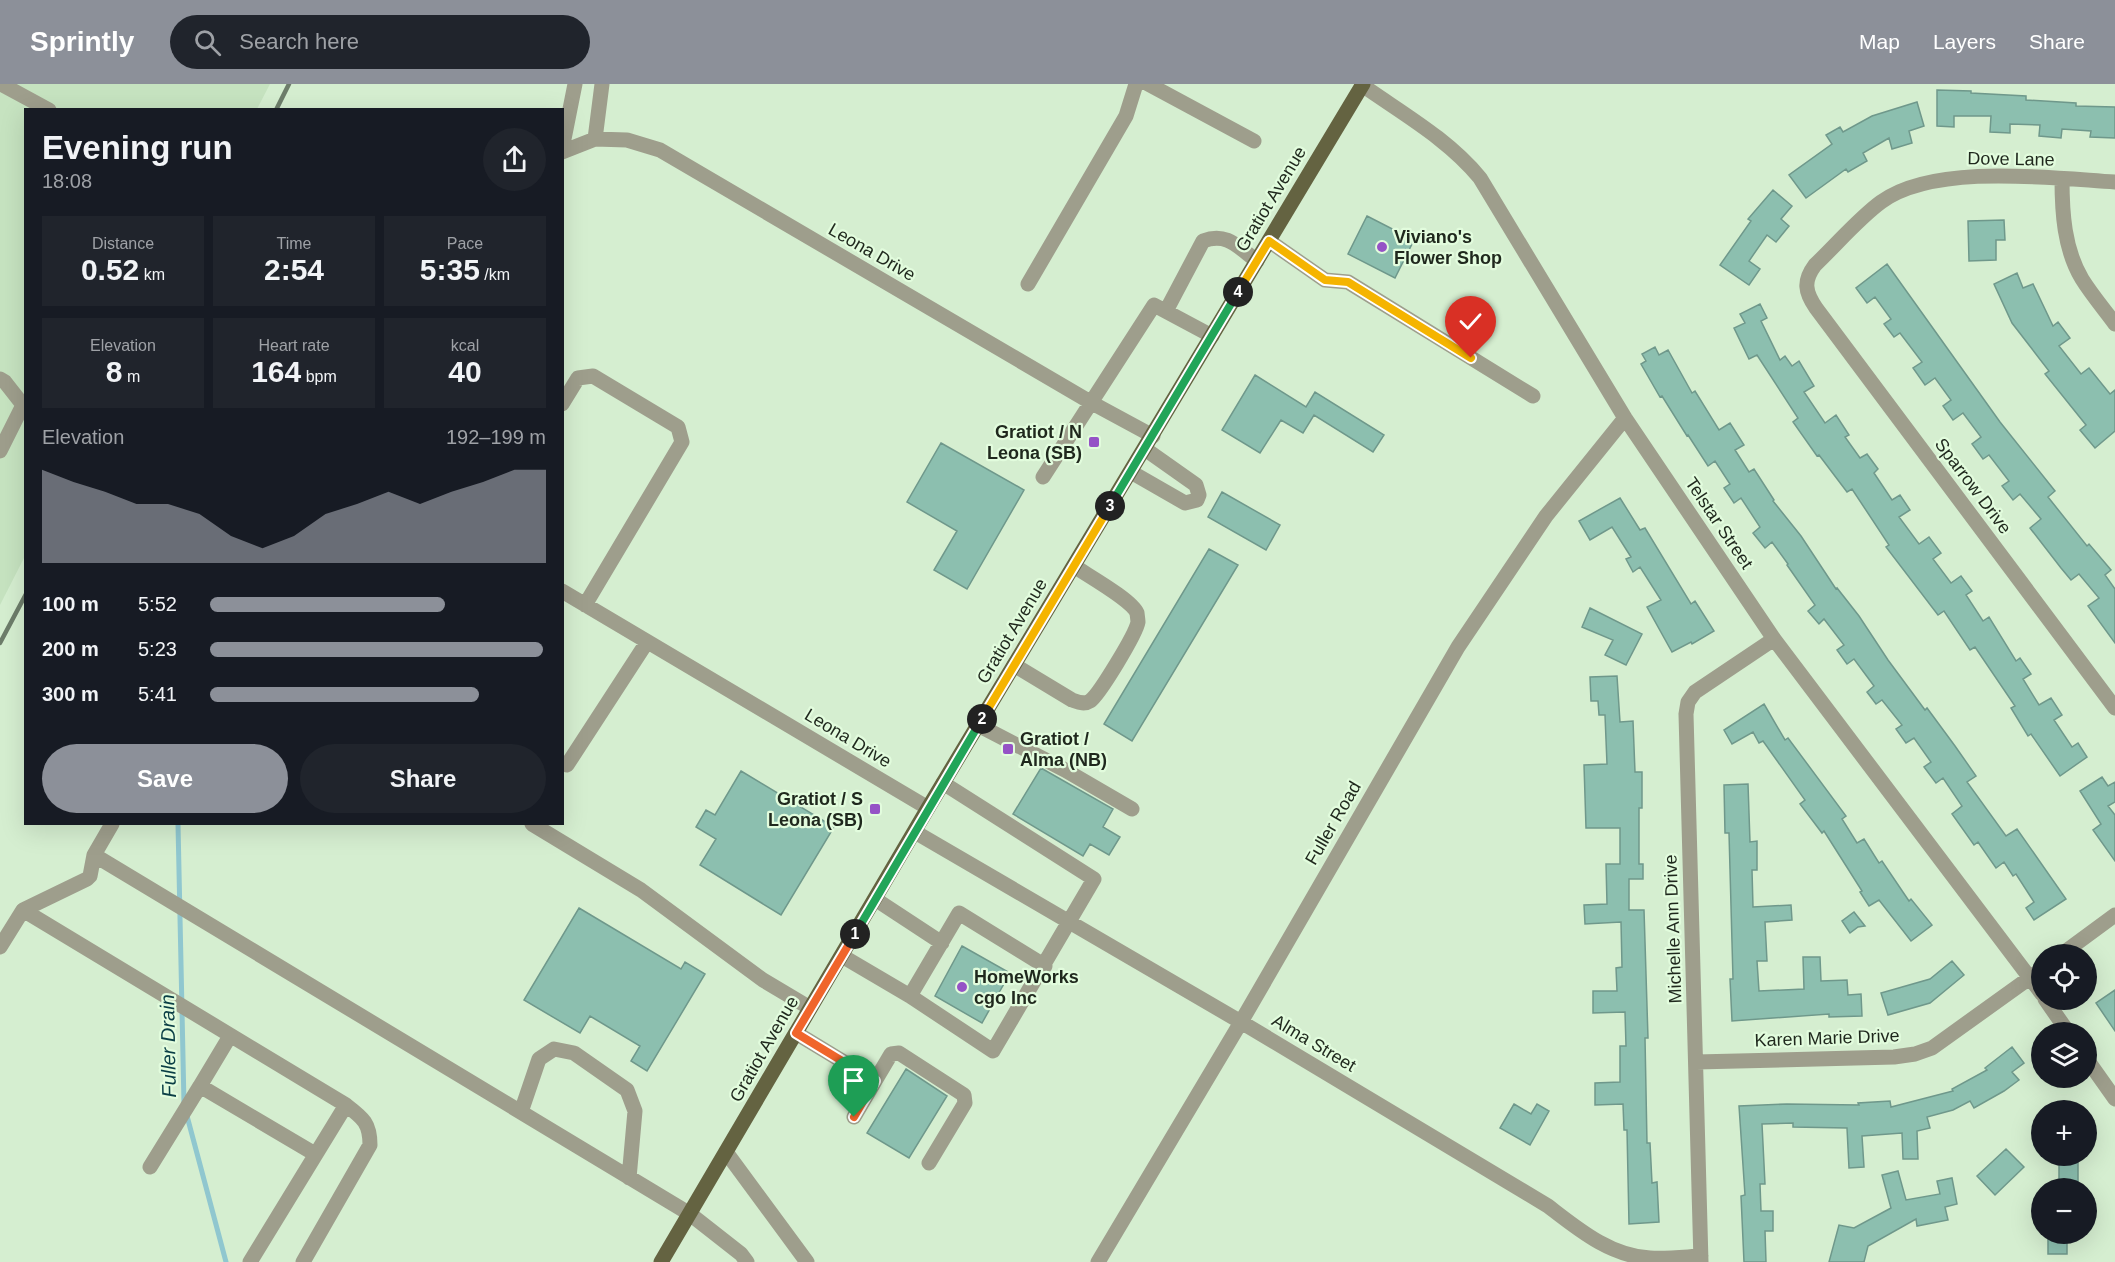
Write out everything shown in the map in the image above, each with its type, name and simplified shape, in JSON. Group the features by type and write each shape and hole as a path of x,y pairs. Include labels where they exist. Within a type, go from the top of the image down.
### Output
{"main road":[{"name":"Gratiot Avenue","path":"664,1261 928,808 1363,85"}],"street":[{"path":"1,84 45,108"},
{"path":"564,141 575,84"},
{"path":"595,139 602,84"},
{"path":"1028,284 1126,116 1136,84"},
{"path":"1148,84 1254,141"},
{"name":"Telstar Street","path":"1363,85 1450,147 1465,159 1480,178 1625,418 1774,639 2031,968"},
{"name":"Leona Drive","path":"564,150 595,139 627,140 660,150 1092,403 1149,443 1196,485 1199,495 1197,500 1185,503 1131,472"},
{"name":"Dove Lane","path":"1806,286 1809,274 1815,265 1881,202 1913,186 1976,176 2115,182"},
{"path":"2062,179 2062,212 2072,253 2081,277 2115,324"},
{"path":"1166,311 1203,241 1217,237 1224,238 1257,261"},
{"path":"1269,241 1325,280 1348,282 1533,396"},
{"name":"Sparrow Drive","path":"1806,286 1808,296 1816,308 2115,708"},
{"path":"1043,477 1154,305 1212,336"},
{"path":"564,401 578,378 593,376 678,427 682,442 585,604"},
{"path":"0,379 23,405 0,451"},
{"name":"Fuller Road","path":"1098,1262 1458,647 1546,516 1625,418"},
{"path":"1014,665 1072,700 1082,703 1089,702 1096,694 1124,651 1138,622 1137,613 1130,603 1074,566"},
{"name":"Leona Drive","path":"564,592 928,808"},
{"name":"Michelle Ann Drive","path":"1701,1259 1686,714 1688,702 1695,692 1774,639"},
{"path":"567,765 647,642"},
{"path":"978,725 1065,770 1132,809"},
{"path":"842,956 910,996 993,1051 1045,966 1094,879 943,783"},
{"path":"0,947 23,910 90,876 94,855 111,825"},
{"path":"534,825 641,891 763,980 810,1008"},
{"name":"Alma Street","path":"915,832 1548,1206 1608,1247 1630,1255 1649,1258 1701,1259"},
{"path":"94,855 690,1214 741,1254 747,1262"},
{"path":"875,899 942,943"},
{"path":"23,910 346,1105 363,1118 370,1132 370,1145 303,1262"},
{"path":"910,996 959,913 1045,966"},
{"path":"2076,944 2115,915"},
{"name":"Karen Marie Drive","path":"1696,1062 1894,1057 1915,1054 1932,1048 2031,978"},
{"path":"796,1033 875,1081"},
{"path":"150,1167 230,1036"},
{"path":"520,1112 539,1059 554,1049 574,1053 627,1090 635,1111 629,1178"},
{"path":"854,1117 891,1054 899,1053 964,1095 964,1103 929,1163"},
{"path":"2097,1074 2115,1099"},
{"path":"200,1086 315,1154"},
{"path":"250,1262 346,1105"},
{"path":"726,1152 807,1262"}],"shaded area":[{"path":"0,84 270,84 258,108 24,108 24,558 0,605"}],"building":[{"path":"1937,90 2026,96 2026,100 2076,103 2076,106 2115,107 2115,138 2090,137 2091,131 2062,129 2061,138 2039,136 2040,125 2010,124 2010,133 1990,132 1991,116 1954,116 1954,127 1937,126"},
{"path":"1917,102 1924,126 1909,131 1912,143 1892,149 1889,138 1863,153 1867,161 1848,172 1846,169 1806,198 1789,175 1832,144 1826,135 1840,127 1843,132 1872,116"},
{"path":"1773,190 1792,206 1781,219 1789,226 1776,242 1767,235 1749,261 1760,269 1749,285 1720,265 1751,221 1748,219"},
{"path":"1367,216 1414,240 1395,278 1348,254"},
{"path":"2004,220 2005,240 1996,240 1996,260 1969,261 1968,221"},
{"path":"1887,264 2000,422 2055,491 2048,497 2087,546 2089,544 2111,570 2105,575 2115,589 2115,643 2088,606 2099,598 2079,574 2071,580 2061,568 2030,528 2041,519 2020,494 2013,500 2002,486 2009,481 1989,455 1983,459 1972,444 1981,437 1963,413 1953,420 1943,406 1951,400 1935,378 1925,385 1913,368 1922,362 1900,333 1894,337 1884,324 1891,319 1875,297 1867,303 1856,288"},
{"path":"2017,273 2023,288 2033,284 2053,326 2058,322 2070,338 2059,346 2081,374 2089,368 2110,394 2115,390 2115,431 2095,448 2080,430 2086,425 2045,374 2049,371 2012,323 1994,284"},
{"path":"1760,304 1767,318 1761,321 1780,360 1785,356 1792,366 1799,361 1814,386 1804,392 1825,423 1836,415 1849,435 1845,437 1860,458 1867,454 1878,469 1874,473 1892,500 1900,495 1910,510 1899,517 1919,544 1929,537 1941,553 1933,559 1951,583 1961,576 1972,591 1966,595 1983,621 1989,617 2016,661 2020,658 2031,674 2023,679 2039,705 2051,698 2062,715 2054,720 2072,747 2078,743 2087,757 2060,776 2031,734 2028,736 2011,708 2015,706 1975,647 1970,650 1944,611 1938,615 1886,547 1889,545 1852,489 1847,492 1793,422 1798,418 1757,355 1749,359 1734,328 1745,323 1740,314"},
{"path":"1655,347 1659,355 1668,350 1692,393 1695,391 1719,430 1730,423 1744,445 1735,450 1749,472 1754,469 1773,501 1801,536 1836,589 1859,616 1925,710 1927,708 1955,746 1976,776 1967,782 2006,836 2017,829 2066,899 2034,920 2026,908 2034,902 2016,874 2013,876 2004,862 1996,868 1978,842 1974,845 1952,814 1962,806 1943,778 1936,783 1924,767 1931,762 1914,738 1906,743 1896,729 1902,725 1882,700 1876,704 1867,692 1874,686 1854,659 1847,664 1837,650 1844,645 1824,619 1819,624 1808,611 1815,605 1788,564 1772,542 1765,548 1753,533 1760,527 1741,498 1734,503 1724,488 1730,484 1715,461 1708,466 1662,396 1660,397 1641,364 1646,361 1642,354"},
{"path":"1255,375 1306,407 1315,392 1384,435 1373,452 1314,415 1303,433 1281,420 1260,453 1222,430"},
{"path":"941,443 1024,490 967,589 934,570 957,531 907,502"},
{"path":"1222,492 1280,525 1266,550 1208,517"},
{"path":"1620,498 1640,530 1645,528 1691,604 1695,601 1714,631 1672,652 1647,607 1661,600 1640,567 1633,572 1626,559 1631,557 1612,527 1590,540 1579,521"},
{"path":"1209,549 1238,565 1132,741 1104,724"},
{"path":"1590,608 1642,634 1626,665 1605,655 1613,640 1582,627"},
{"path":"1617,676 1620,722 1633,721 1635,772 1642,772 1642,808 1639,808 1639,864 1643,864 1643,879 1629,879 1629,910 1644,910 1648,1038 1645,1038 1647,1143 1650,1143 1652,1183 1657,1182 1659,1222 1629,1224 1627,1130 1624,1130 1623,1104 1595,1105 1595,1083 1620,1082 1620,1046 1626,1046 1625,1012 1593,1013 1593,991 1617,991 1616,968 1622,967 1621,922 1585,924 1584,905 1607,904 1606,864 1620,864 1620,828 1586,828 1584,765 1607,764 1605,715 1599,715 1598,701 1591,701 1590,677"},
{"path":"1764,704 1785,740 1788,738 1846,816 1842,819 1857,843 1864,839 1879,863 1882,861 1909,901 1911,899 1932,925 1911,941 1879,900 1869,906 1824,831 1822,833 1800,804 1805,800 1763,741 1759,743 1753,732 1732,744 1724,730"},
{"path":"1041,768 1113,809 1103,827 1120,837 1109,855 1090,844 1083,856 1013,814"},
{"path":"741,771 834,827 781,915 700,865 716,839 696,827 706,810 715,815"},
{"path":"2102,777 2108,786 2115,782 2115,802 2108,806 2115,815 2115,861 2093,830 2101,824 2080,791"},
{"path":"1748,784 1750,842 1757,841 1757,870 1752,870 1753,907 1791,905 1792,920 1765,922 1767,961 1757,961 1759,991 1804,989 1803,957 1820,957 1821,981 1847,980 1848,995 1861,994 1862,1016 1829,1017 1829,1014 1732,1021 1729,833 1725,833 1724,785"},
{"path":"579,908 681,969 685,962 705,974 647,1071 631,1061 640,1046 590,1016 580,1033 524,1000"},
{"path":"1854,912 1865,926 1858,927 1850,933 1842,921"},
{"path":"962,946 1010,973 982,1023 935,996"},
{"path":"1952,961 1964,975 1930,1003 1888,1015 1881,993 1930,979"},
{"path":"2115,990 2115,1031 2097,1004"},
{"path":"2012,1047 2024,1063 2012,1072 2019,1080 1974,1108 1970,1101 1953,1110 1927,1117 1930,1128 1917,1131 1918,1159 1903,1159 1902,1133 1862,1136 1864,1167 1849,1168 1847,1128 1793,1127 1793,1123 1762,1124 1765,1184 1760,1184 1761,1211 1773,1211 1773,1231 1765,1231 1766,1262 1744,1262 1741,1196 1745,1195 1739,1106 1859,1105 1858,1103 1890,1101 1891,1107 1953,1091 1952,1089 1987,1070 1985,1068"},
{"path":"906,1069 947,1096 909,1158 867,1133"},
{"path":"1514,1104 1531,1114 1537,1104 1549,1111 1530,1145 1500,1128"},
{"path":"2006,1149 2024,1167 1995,1195 1977,1176"},
{"path":"2059,1166 2078,1166 2078,1178 2059,1178"},
{"path":"1898,1171 1906,1200 1940,1194 1937,1181 1952,1178 1957,1204 1945,1207 1948,1220 1917,1226 1916,1219 1868,1246 1864,1262 1829,1262 1839,1225 1854,1228 1891,1208 1882,1175"},
{"path":"2048,1244 2067,1244 2067,1254 2048,1254"}],"waterway":[{"name":"Fuller Drain","path":"178,825 184,1104"},
{"name":"Fuller Drain","path":"187,1116 226,1262"}],"railway":[{"path":"277,108 289,84"},
{"path":"0,643 24,598"}],"place":[{"name":"Viviano's Flower Shop","path":"1382,247"},
{"name":"Gratiot / N Leona (SB)","path":"1094,442"},
{"name":"Gratiot / Alma (NB)","path":"1008,749"},
{"name":"Gratiot / S Leona (SB)","path":"875,809"},
{"name":"HomeWorks cgo Inc","path":"962,987"}],"route":[{"path":"854,1117 875,1081 796,1033 928,808 1269,241 1325,280 1348,282 1471,358"}]}
